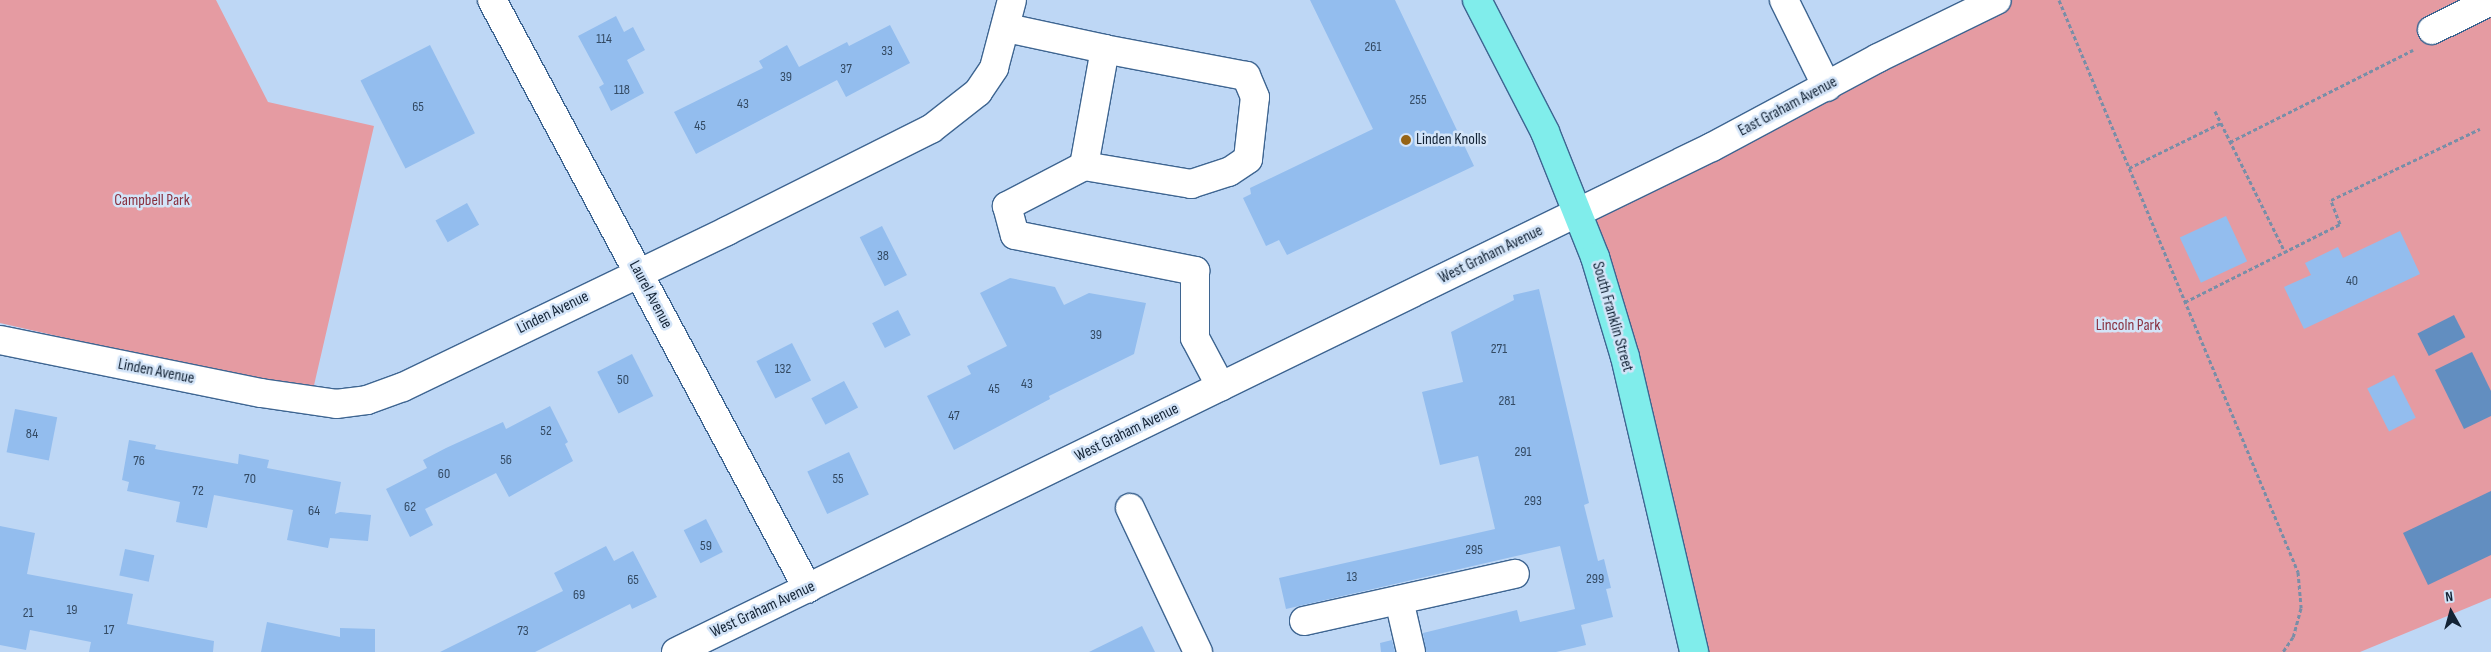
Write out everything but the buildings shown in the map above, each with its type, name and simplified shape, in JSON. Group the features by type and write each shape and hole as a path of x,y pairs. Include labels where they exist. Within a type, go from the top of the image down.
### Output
{"main road":[{"name":"South Franklin Street","path":"1477,0 1545,132 1595,257 1625,357 1694,652"}],"street":[{"name":"Laurel Avenue","path":"492,0 808,589"},
{"name":"Linden Avenue","path":"0,340 261,393 336,404 367,400 402,387 931,129 978,92 994,68 1007,28 1012,0"},
{"path":"1784,0 1827,87"},
{"name":"East Graham Avenue","path":"1578,212 1998,0"},
{"path":"2426,38 2491,1"},
{"path":"1007,28 1246,76 1255,97 1248,159 1229,172 1191,184 1084,166 1007,206 1015,235 1195,271 1195,338 1221,387"},
{"path":"1084,166 1106,49"},
{"name":"West Graham Avenue","path":"676,652 1578,212"},
{"path":"1130,508 1198,652"},
{"path":"1304,621 1515,574"},
{"path":"1399,600 1410,652"}],"path":[{"path":"2060,0 2298,572 2301,608 2292,637 2284,652"},
{"path":"2230,142 2426,38"},
{"path":"2215,110 2285,252"},
{"path":"2129,168 2221,123"},
{"path":"2185,302 2340,224 2331,200 2480,129"}],"green space":[{"name":"Campbell Park","path":"0,0 216,0 268,102 374,126 312,394 0,323"},
{"name":"Lincoln Park","path":"1997,0 2491,0 2491,598 2360,652 1694,652 1578,212"}],"water":[{"path":"2454,315 2465,337 2429,356 2417,334"},
{"path":"2472,352 2491,391 2491,416 2464,429 2435,370"},
{"path":"2491,491 2491,555 2428,585 2403,533"}],"place":[{"name":"Linden Knolls","path":"1406,140"}]}
